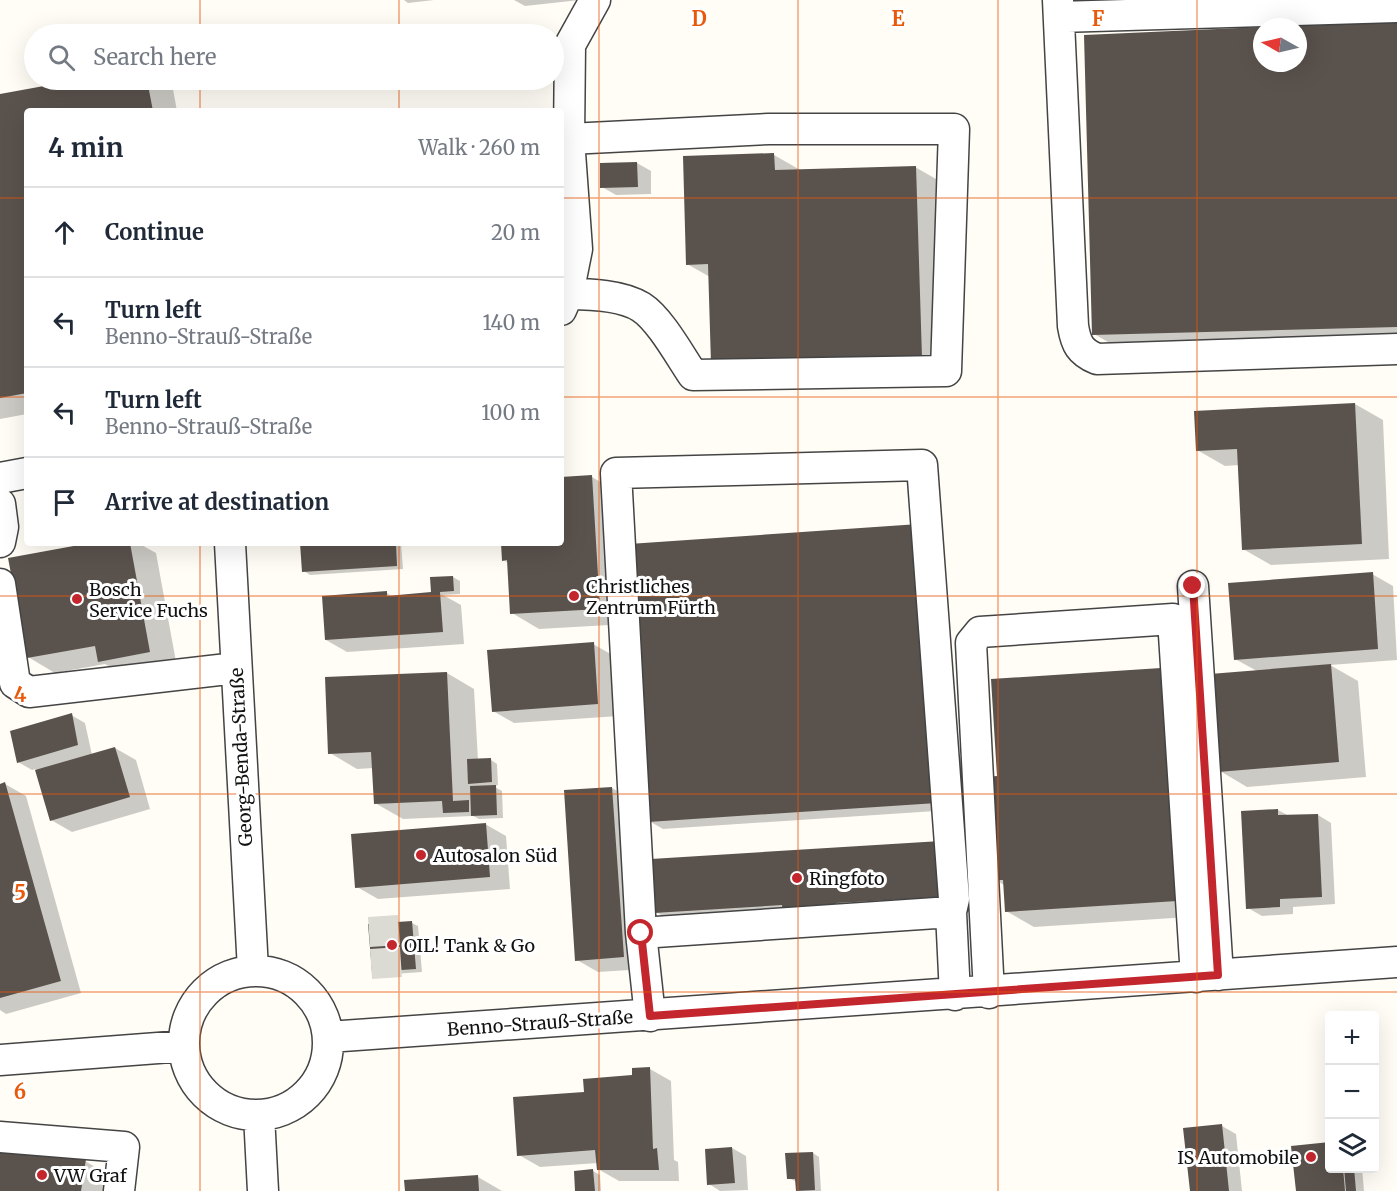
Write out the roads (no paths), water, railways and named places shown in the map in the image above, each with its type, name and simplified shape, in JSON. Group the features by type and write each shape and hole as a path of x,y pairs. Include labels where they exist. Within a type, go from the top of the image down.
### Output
{"street":[{"path":"569,139 769,129 954,129 946,371 693,375 656,323 641,307 600,294 564,302 577,249 569,139 570,45 595,0"},
{"path":"1397,7 1058,8 1072,326 1076,344 1086,355 1097,359 1397,349"},
{"path":"650,1016 641,933 616,473 922,465 948,801 954,899 951,912 955,995"},
{"path":"0,478 24,474"},
{"path":"0,504 3,527 0,542"},
{"name":"Georg-Benda-Straße","path":"230,546 252,970"},
{"path":"0,584 15,682 29,692 236,668"},
{"path":"1193,586 1207,976"},
{"path":"988,993 971,643 980,632 1173,619 1207,976"},
{"path":"641,933 951,912"},
{"name":"Benno-Strauß-Straße","path":"328,1037 988,993 1397,962"},
{"path":"252,970 275,972 295,982 312,996 323,1016 328,1037 327,1060 317,1082 302,1099 281,1111 259,1115 226,1108 216,1103 199,1088 188,1068 184,1046 186,1023 196,1003 211,986 230,975 252,970"},
{"path":"0,1060 184,1046"},
{"path":"259,1115 263,1191"},
{"path":"0,1137 124,1148 119,1191"}],"tunnel":[{"path":"369,932 413,929"},
{"path":"371,964 415,961"}],"place":[{"name":"Christliches Zentrum Fürth","path":"574,596"},
{"name":"Bosch Service Fuchs","path":"77,599"},
{"name":"Autosalon Süd","path":"421,855"},
{"name":"Ringfoto","path":"797,878"},
{"name":"OIL! Tank & Go","path":"392,945"},
{"name":"IS Automobile","path":"1311,1157"},
{"name":"VW Graf","path":"42,1175"}]}
